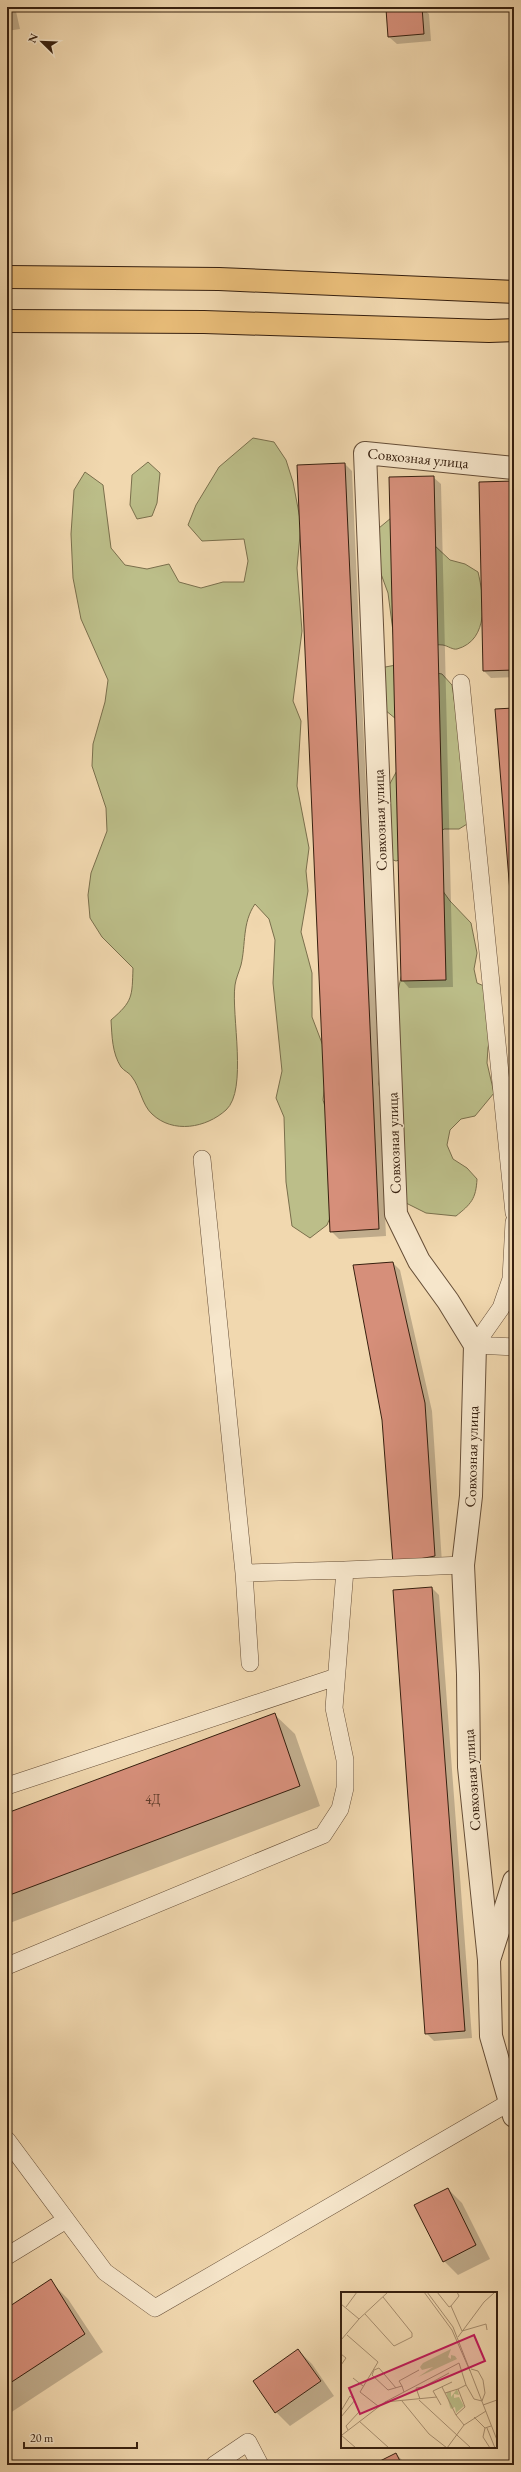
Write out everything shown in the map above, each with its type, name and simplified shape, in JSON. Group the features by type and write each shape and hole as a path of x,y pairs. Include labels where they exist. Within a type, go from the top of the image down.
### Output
{"main road":[{"path":"7,277 220,279 514,292"},
{"path":"7,321 204,322 489,331 514,330"}],"street":[{"name":"Совхозная улица","path":"489,1960 469,1766 468,1674 463,1565 471,1496 475,1345 448,1301 419,1261 396,1214 365,452 514,468"},
{"path":"512,2109 491,2036 489,1960 514,1880"}],"lane":[{"path":"461,682 514,1213"},
{"path":"202,1159 244,1573 250,1663"},
{"path":"475,1345 501,1308 511,1279 514,1222"},
{"path":"475,1345 514,1347"},
{"path":"244,1573 463,1565"},
{"path":"7,1966 323,1835 340,1809 345,1788 345,1760 334,1708 345,1570"},
{"path":"7,1786 336,1677"},
{"path":"7,2140 105,2272 156,2308 512,2109"},
{"path":"7,2256 66,2220"},
{"path":"214,2465 248,2442 260,2465"}],"green space":[{"path":"253,438 274,442 286,460 293,482 301,524 297,568 302,631 293,701 301,721 297,786 309,848 306,871 308,891 301,932 312,973 312,1017 328,1059 323,1100 330,1122 335,1206 327,1225 310,1238 292,1226 286,1182 284,1117 276,1098 282,1071 273,983 275,940 269,919 255,904 246,926 243,957 235,985 234,998 237,1070 233,1100 226,1110 209,1121 189,1126 179,1126 160,1120 152,1114 146,1106 135,1081 118,1062 113,1044 111,1020 124,1008 130,998 133,968 102,937 90,918 88,895 91,873 107,831 106,808 92,766 93,744 105,702 108,680 81,619 73,578 71,534 74,490 85,472 103,485 111,548 125,565 147,569 169,564 179,582 201,588 223,582 244,582 248,561 244,539 202,541 188,525 196,505 219,467"},
{"path":"148,462 160,473 157,503 152,516 137,519 130,505 132,475"},
{"path":"391,518 417,529 450,560 465,564 478,572 482,593 482,616 480,627 475,637 468,644 455,649 443,645 427,646 394,639 388,593 377,563 379,528"},
{"path":"396,665 442,674 452,685 472,821 459,829 444,829 433,839 425,852 396,861 382,856 386,791 401,763 396,719 385,710 380,668"},
{"path":"432,876 450,901 471,923 477,953 474,969 477,983 491,989 499,1002 488,1048 487,1063 494,1093 475,1116 461,1119 450,1130 447,1145 453,1159 467,1168 477,1179 472,1200 456,1216 426,1213 400,1200 379,1084 380,1069 408,947"}],"building":[{"path":"422,7 424,34 388,37 386,9"},
{"path":"345,463 379,1229 330,1232 297,465"},
{"path":"434,476 446,980 401,981 389,477"},
{"path":"514,481 514,670 483,671 479,482"},
{"path":"514,708 514,941 495,709"},
{"path":"393,1262 425,1403 435,1556 393,1564 382,1420 353,1265"},
{"path":"432,1587 465,2031 425,2034 393,1590"},
{"path":"275,1713 300,1786 7,1896 7,1813"},
{"path":"448,2188 476,2245 443,2262 414,2205"},
{"path":"51,2279 85,2334 7,2385 7,2308"},
{"path":"298,2349 321,2381 275,2413 253,2381"},
{"path":"396,2453 402,2465 372,2465"}]}
